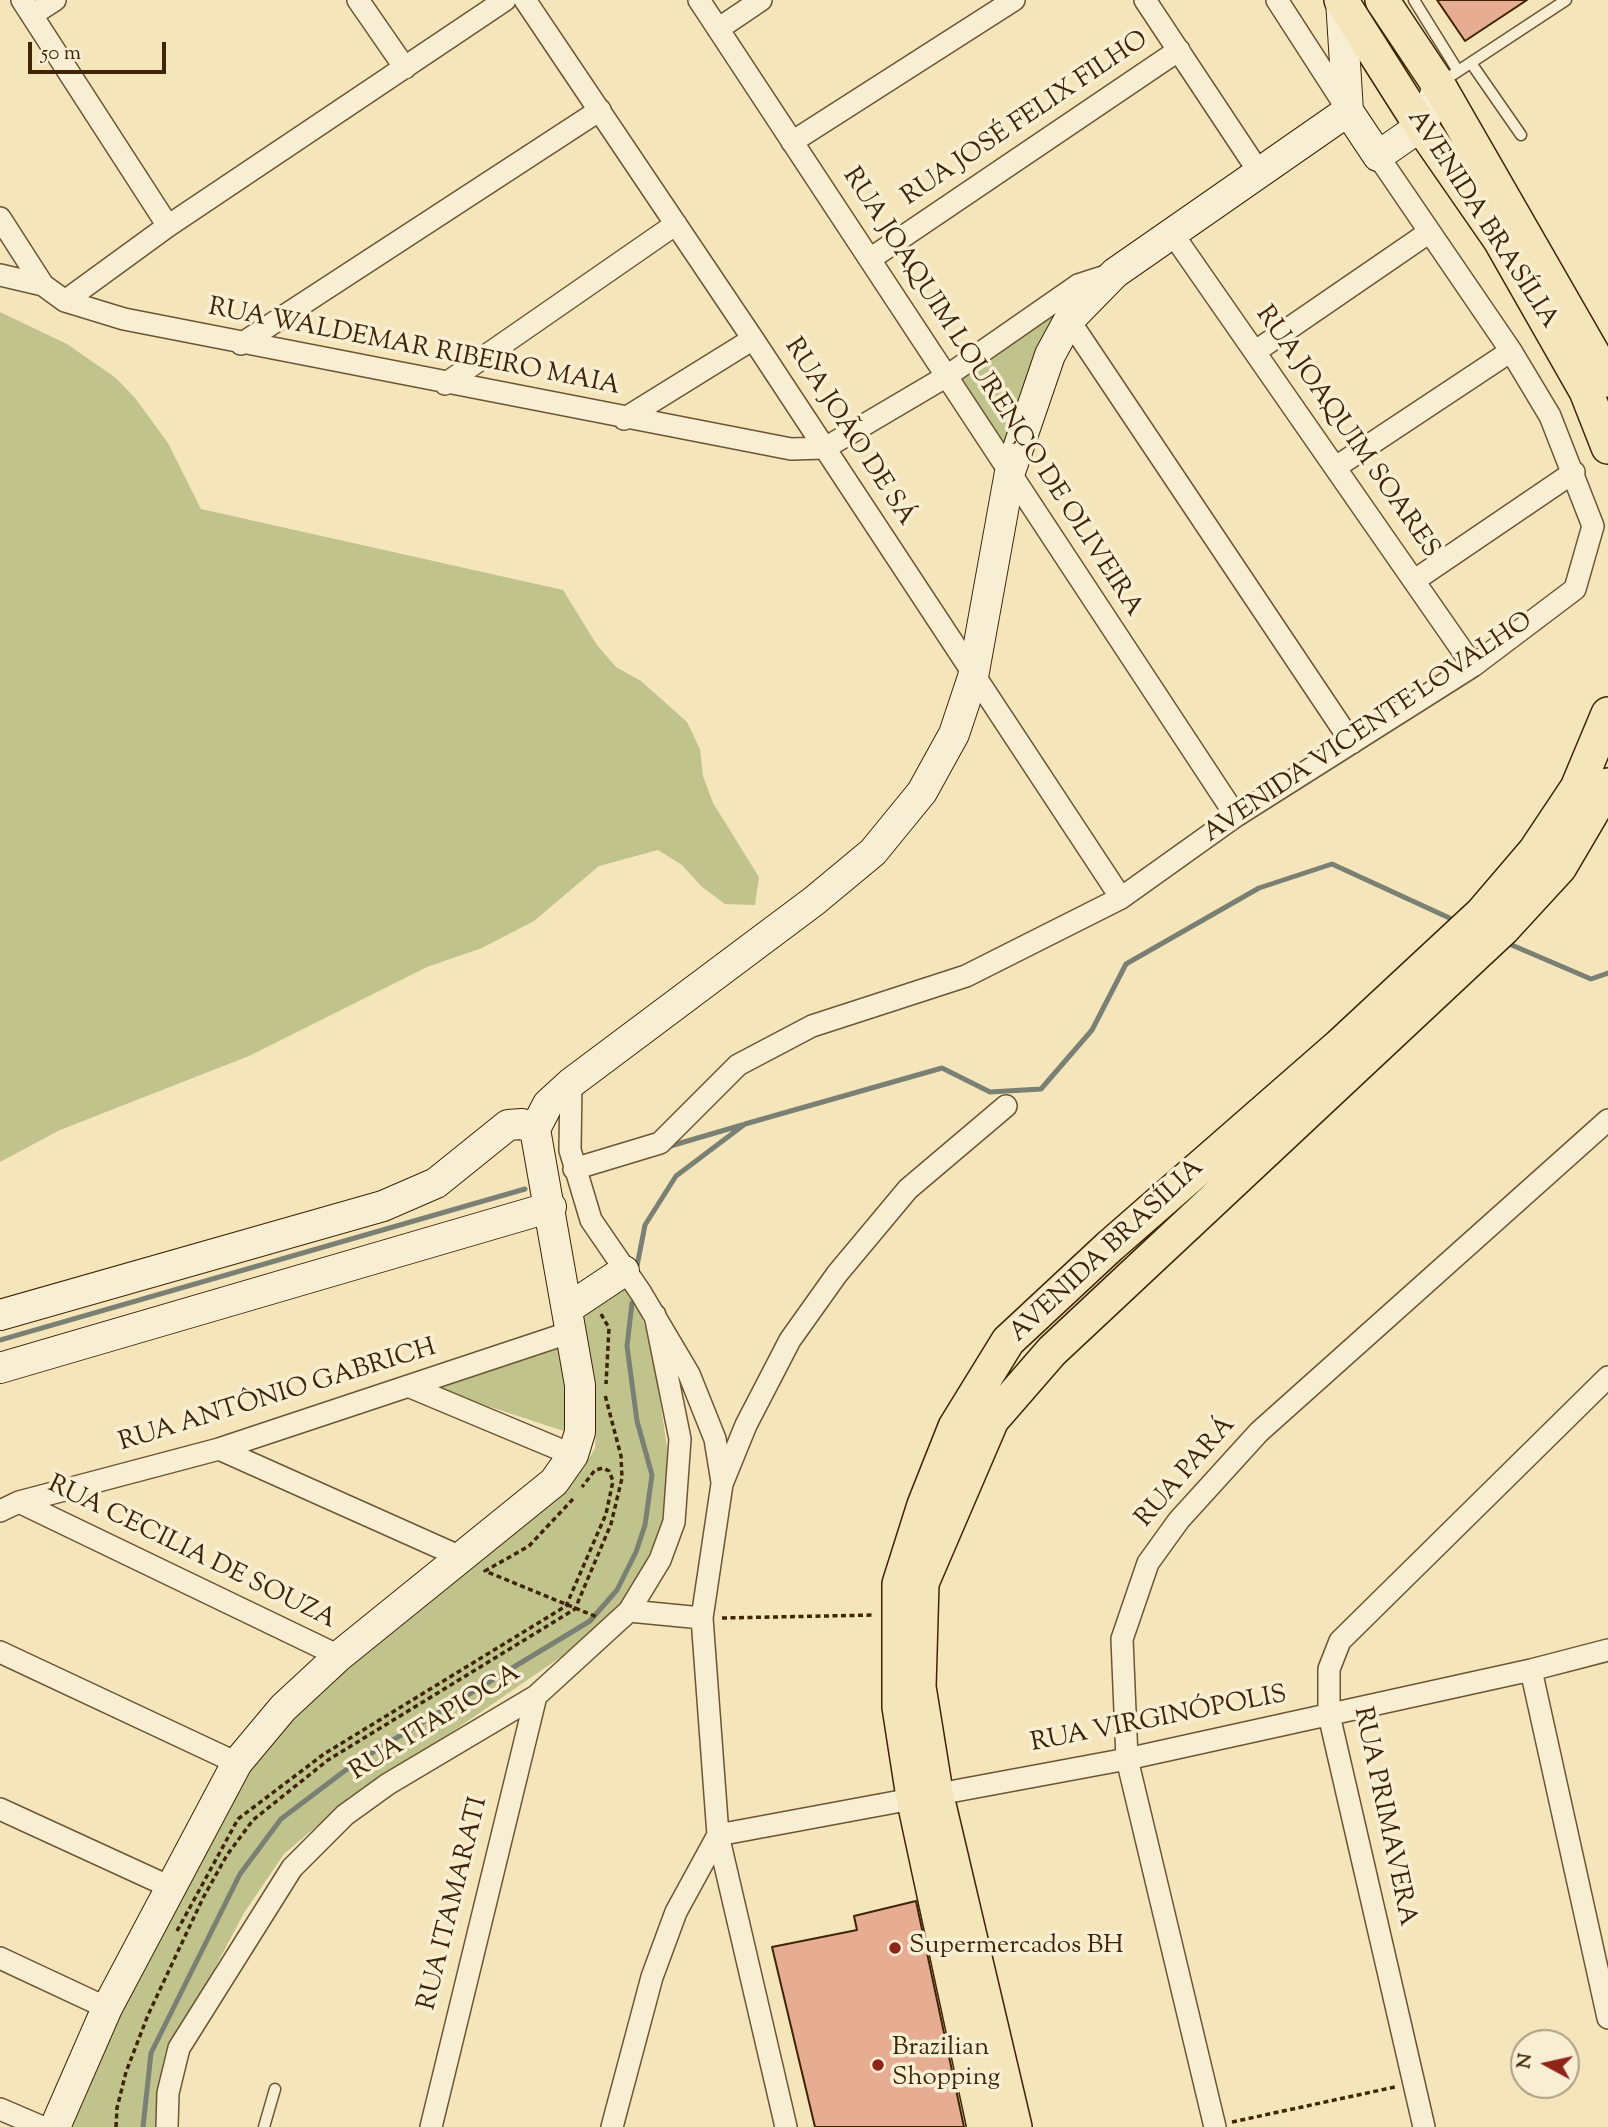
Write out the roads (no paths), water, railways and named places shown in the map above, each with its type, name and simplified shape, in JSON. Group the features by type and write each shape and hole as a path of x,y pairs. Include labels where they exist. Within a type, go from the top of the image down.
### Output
{"main road":[{"name":"AVENIDA BRASÍLIA","path":"1341,0 1421,126 1500,240 1586,391 1608,447"},
{"name":"AVENIDA BRASÍLIA","path":"1382,0 1448,78 1608,380"},
{"name":"AVENIDA BRASÍLIA","path":"1547,859 1608,714"},
{"name":"AVENIDA BRASÍLIA","path":"984,2127 924,1795 919,1687 922,1583 992,1420 1052,1351 1348,1055 1482,913 1547,859 1608,785"},
{"name":"AVENIDA BRASÍLIA","path":"1016,2127 899,1707 899,1584 955,1427 1008,1341 1110,1246 1348,1055"}],"street":[{"path":"55,0 27,7 168,226"},
{"path":"358,0 405,68"},
{"path":"65,300 168,226 505,0"},
{"name":"RUA JOÃO DE SÁ","path":"525,0 753,339 972,677 1121,898"},
{"name":"RUA JOAQUIM LOURENÇO DE OLIVEIRA","path":"699,0 1236,816"},
{"path":"718,29 761,0"},
{"path":"792,142 1014,0"},
{"path":"1145,0 1259,172"},
{"name":"AVENIDA VICENTE LOVALHO","path":"572,1159 660,1143 738,1065 812,1026 966,976 1121,898 1236,816 1474,666 1575,589 1593,526 1550,416 1511,351 1428,233 1277,0"},
{"path":"583,1459 578,1318 535,1129 548,1104 571,1083 814,901 873,852 922,792 954,734 972,677 1010,472 1050,355 1069,320 1115,273 1348,111 1341,0"},
{"name":"RUA JOSÉ FELIX FILHO","path":"870,259 1179,50"},
{"path":"1378,156 1421,126 1448,78"},
{"path":"241,344 600,110"},
{"path":"0,218 43,285"},
{"path":"445,384 676,224"},
{"name":"RUA JOAQUIM SOARES","path":"1172,233 1474,666"},
{"path":"1256,351 1428,233"},
{"path":"825,449 947,376 1078,285 1115,273"},
{"name":"RUA WALDEMAR RIBEIRO MAIA","path":"0,275 43,285 65,300 124,319 241,344 624,419 791,449 825,449"},
{"path":"1069,320 1352,743"},
{"path":"624,419 753,339"},
{"path":"1336,467 1511,351"},
{"path":"1415,580 1574,472"},
{"path":"571,1083 572,1159 591,1220 654,1315 694,1385 715,1439 722,1484"},
{"path":"786,2127 718,1835 702,1618 722,1484 746,1425 790,1340 837,1274 908,1189 1006,1106"},
{"name":"RUA PARÁ","path":"1215,2126 1127,1759 1122,1639 1148,1563 1179,1520 1259,1432 1608,1120"},
{"path":"0,1315 383,1206 436,1184 508,1125 522,1124 535,1129 572,1159"},
{"path":"0,1368 551,1208"},
{"path":"578,1318 624,1270"},
{"name":"RUA ITAPIOCA","path":"167,2127 168,2093 180,2048 292,1868 345,1815 388,1784 536,1696 629,1611 660,1560 674,1522 680,1439 654,1315"},
{"name":"RUA ANTÔNIO GABRICH","path":"10,1507 219,1449 408,1386 578,1318"},
{"name":"RUA PRIMAVERA","path":"1424,2127 1329,1714 1329,1669 1340,1641 1608,1377"},
{"path":"408,1386 583,1459"},
{"path":"219,1449 463,1559"},
{"path":"55,2127 107,2008 237,1763 283,1708 339,1656 463,1559 583,1459"},
{"name":"RUA CECILIA DE SOUZA","path":"10,1507 339,1656"},
{"path":"629,1611 702,1618"},
{"name":"RUA VIRGINÓPOLIS","path":"718,1835 1127,1759 1531,1671 1608,1650"},
{"path":"0,1652 237,1763"},
{"path":"1531,1671 1608,2018"},
{"name":"RUA ITAMARATI","path":"430,2127 536,1696"},
{"path":"0,1809 170,1887"},
{"path":"612,2127 652,1977 676,1912 718,1835"},
{"path":"0,1958 107,2008"},
{"path":"0,2109 42,2127"}],"lane":[{"path":"1414,0 1448,78 1566,0"},
{"path":"1472,62 1521,135"},
{"path":"264,2127 275,2089"}],"waterway":[{"path":"636,1271 645,1225 676,1176 745,1124 942,1068 990,1092 1041,1089 1092,1030 1126,964 1259,888 1332,864 1456,921"},
{"path":"1507,943 1591,979 1608,973"},
{"path":"667,1147 742,1125"},
{"path":"0,1340 525,1189"},
{"path":"143,2127 151,2053 240,1874 281,1819 355,1763 590,1621 617,1590 636,1552 645,1525 652,1475 637,1421 627,1346 632,1303"}],"place":[{"name":"Supermercados BH","path":"895,1948"},
{"name":"Brazilian Shopping","path":"878,2065"}]}
